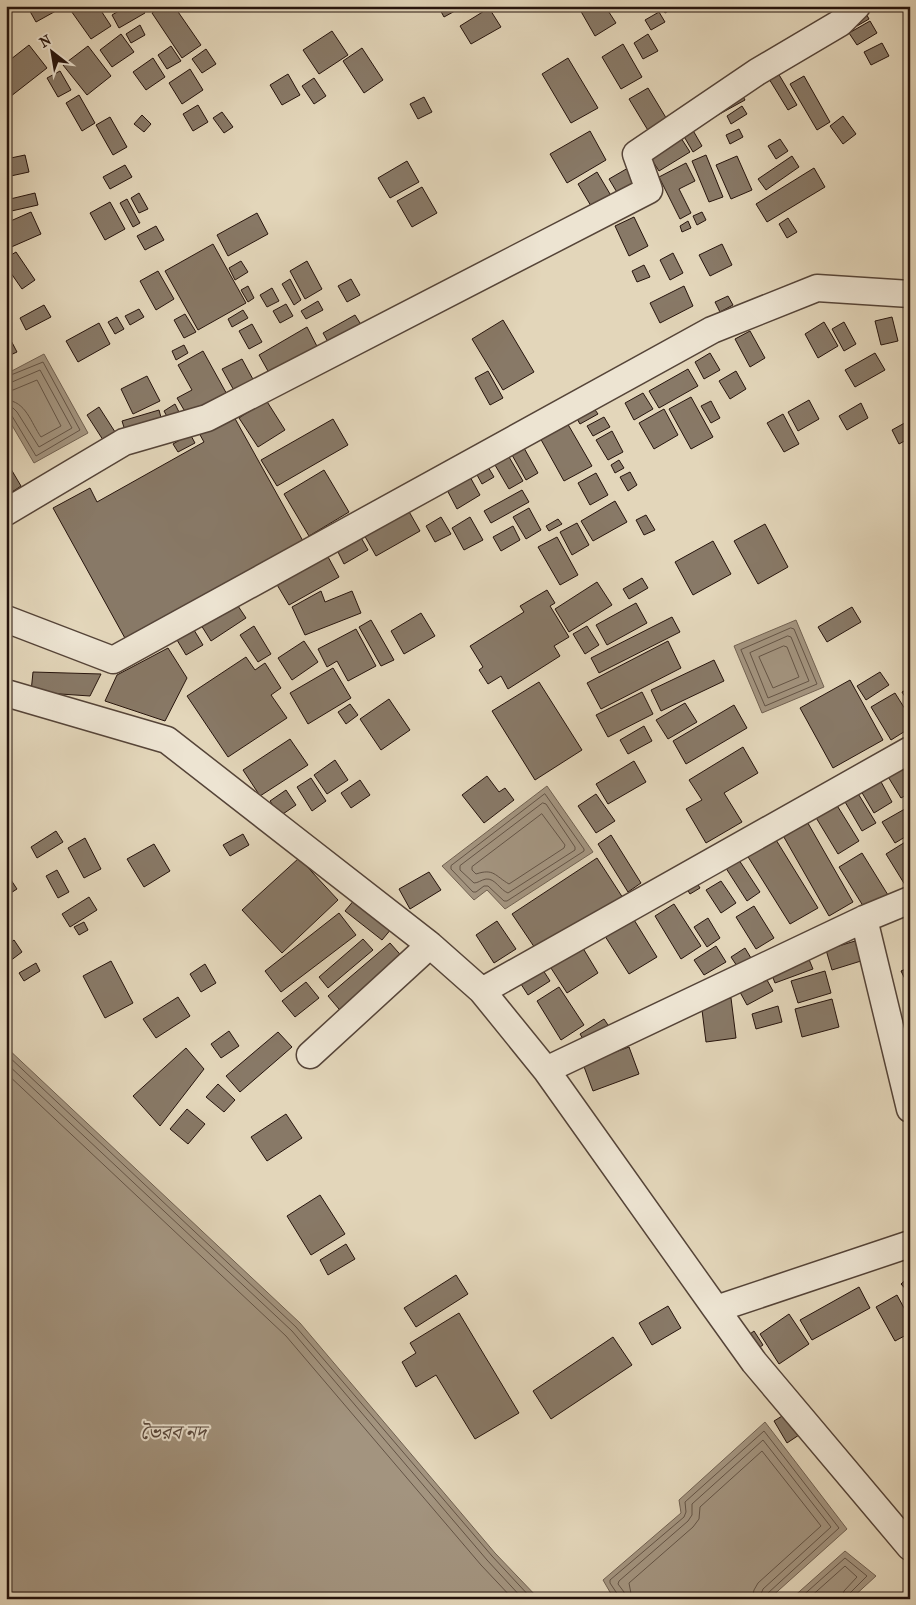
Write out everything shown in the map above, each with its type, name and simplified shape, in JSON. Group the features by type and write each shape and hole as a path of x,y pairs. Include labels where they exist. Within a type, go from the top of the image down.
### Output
{"street":[{"path":"6,512 124,442 207,418 649,190 636,154 757,72 840,23 857,6"},
{"path":"6,619 113,660 712,330 817,288 910,294"},
{"path":"6,693 167,740 430,945 482,991 546,1070 754,1362 910,1547"},
{"path":"482,991 910,750"},
{"path":"546,1070 864,919 910,900"},
{"path":"864,919 910,1109"},
{"path":"310,1055 430,945"},
{"path":"716,1309 910,1244"}],"water":[{"path":"44,354 88,433 34,463 6,415 6,374"},
{"path":"796,620 824,687 762,713 734,646"},
{"path":"547,786 593,852 505,909 487,890 474,900 442,866"},
{"name":"ভৈরব নদ","path":"6,1047 300,1323 495,1553 539,1599 6,1599"},
{"path":"765,1422 847,1529 769,1599 614,1599 603,1580 681,1513 679,1500"},
{"path":"845,1551 876,1576 851,1599 791,1599"}],"building":[{"path":"27,6 63,6 63,7 36,22"},
{"path":"71,6 98,6 111,26 91,39 69,8"},
{"path":"127,6 141,6 145,13 119,28 112,15"},
{"path":"162,6 174,6 201,45 182,58 152,13"},
{"path":"438,6 464,6 444,17"},
{"path":"582,6 605,6 616,23 595,36 579,8"},
{"path":"661,6 677,6 665,13"},
{"path":"489,8 501,27 471,44 460,26"},
{"path":"863,8 869,19 857,26 851,16"},
{"path":"659,12 665,22 651,30 645,20"},
{"path":"870,21 877,33 857,45 849,33"},
{"path":"140,25 145,35 131,43 126,34"},
{"path":"332,31 348,55 319,74 303,50"},
{"path":"121,34 134,52 112,67 100,50"},
{"path":"648,34 658,51 643,59 634,43"},
{"path":"882,43 889,56 871,65 864,52"},
{"path":"623,44 642,77 621,89 602,57"},
{"path":"29,45 47,68 6,100 6,63"},
{"path":"88,46 111,76 87,95 63,65"},
{"path":"171,46 181,61 167,69 158,55"},
{"path":"362,48 383,80 364,93 343,61"},
{"path":"206,49 216,64 202,73 192,59"},
{"path":"153,58 165,77 146,90 133,72"},
{"path":"568,58 598,108 571,123 542,74"},
{"path":"775,68 797,105 788,110 766,74"},
{"path":"190,69 203,90 182,104 169,83"},
{"path":"60,71 71,90 58,97 47,78"},
{"path":"288,74 300,95 282,105 270,85"},
{"path":"804,76 830,122 817,130 790,84"},
{"path":"314,78 326,96 314,104 302,86"},
{"path":"648,88 668,121 649,132 629,99"},
{"path":"740,91 745,100 716,116 711,107"},
{"path":"79,95 95,123 82,131 66,103"},
{"path":"424,97 432,112 418,119 410,104"},
{"path":"198,105 208,122 193,131 183,114"},
{"path":"742,106 747,114 731,124 727,116"},
{"path":"222,112 233,127 224,133 213,118"},
{"path":"142,115 151,124 144,132 134,124"},
{"path":"843,116 856,134 843,144 830,126"},
{"path":"110,117 127,147 113,155 96,125"},
{"path":"691,127 702,146 693,152 682,133"},
{"path":"739,129 743,137 730,144 726,135"},
{"path":"590,131 606,160 567,183 550,154"},
{"path":"681,138 690,152 659,171 650,157"},
{"path":"780,139 788,151 776,159 768,146"},
{"path":"25,155 29,172 6,177 6,159"},
{"path":"706,155 723,197 709,202 692,161"},
{"path":"737,156 752,190 731,199 716,165"},
{"path":"792,156 799,167 766,190 758,179"},
{"path":"407,161 419,182 390,198 378,178"},
{"path":"686,163 695,181 679,189 691,213 680,219 659,177"},
{"path":"125,165 132,177 110,189 103,177"},
{"path":"628,168 637,183 618,194 609,179"},
{"path":"814,168 825,187 767,222 756,204"},
{"path":"597,172 613,199 594,211 578,184"},
{"path":"422,187 437,213 412,227 397,201"},
{"path":"35,193 38,205 7,212 6,200"},
{"path":"139,193 148,209 139,213 131,198"},
{"path":"127,199 140,223 133,227 120,203"},
{"path":"110,202 125,229 105,240 90,213"},
{"path":"31,212 41,234 9,248 6,241 6,223"},
{"path":"702,212 706,220 697,225 693,216"},
{"path":"257,213 268,234 228,256 217,235"},
{"path":"634,217 648,246 629,256 615,226"},
{"path":"788,218 797,232 787,238 779,224"},
{"path":"688,221 691,228 682,232 680,226"},
{"path":"156,226 164,240 145,250 137,236"},
{"path":"213,244 246,303 198,330 165,271"},
{"path":"722,244 732,265 710,276 699,255"},
{"path":"16,252 35,280 22,289 6,266 6,258"},
{"path":"673,253 683,273 670,280 660,260"},
{"path":"241,261 248,272 235,280 229,268"},
{"path":"307,261 322,289 305,299 290,271"},
{"path":"644,265 650,277 637,282 632,271"},
{"path":"158,271 174,299 156,310 140,281"},
{"path":"290,279 301,300 294,305 282,284"},
{"path":"351,279 360,295 347,302 338,286"},
{"path":"248,286 254,298 248,302 241,290"},
{"path":"684,286 693,306 660,323 650,303"},
{"path":"272,288 279,301 267,307 260,295"},
{"path":"728,296 733,305 720,312 715,302"},
{"path":"318,301 323,310 306,319 301,311"},
{"path":"286,304 293,316 280,323 273,311"},
{"path":"44,305 51,317 26,330 20,318"},
{"path":"139,309 144,317 130,325 125,316"},
{"path":"243,310 248,318 232,327 228,319"},
{"path":"185,314 196,332 184,338 174,320"},
{"path":"355,315 365,331 332,349 323,333"},
{"path":"117,317 124,329 115,334 108,322"},
{"path":"892,317 898,341 881,345 875,321"},
{"path":"503,320 534,372 503,390 472,339"},
{"path":"824,322 838,346 818,358 805,334"},
{"path":"844,322 856,344 844,351 832,329"},
{"path":"99,323 110,344 78,362 66,341"},
{"path":"252,324 262,342 249,349 239,331"},
{"path":"307,327 321,354 273,380 259,355"},
{"path":"6,331 17,352 6,357"},
{"path":"750,331 765,358 750,367 735,339"},
{"path":"184,345 188,353 176,360 172,351"},
{"path":"203,351 229,398 190,420 177,398 192,390 178,365"},
{"path":"710,353 720,370 704,379 695,362"},
{"path":"875,353 885,370 855,387 845,370"},
{"path":"242,359 255,383 236,394 222,369"},
{"path":"688,369 698,386 659,408 649,391"},
{"path":"488,371 503,398 490,405 475,378"},
{"path":"736,371 746,389 730,399 719,381"},
{"path":"147,376 160,401 133,414 121,389"},
{"path":"643,393 653,409 634,420 625,403"},
{"path":"691,397 713,437 691,449 669,409"},
{"path":"266,400 285,430 258,447 239,418"},
{"path":"809,400 819,419 798,431 788,412"},
{"path":"711,401 720,418 711,423 701,406"},
{"path":"861,403 868,418 847,430 839,416"},
{"path":"175,404 181,416 170,422 164,411"},
{"path":"99,407 117,435 105,443 87,415"},
{"path":"593,407 598,414 580,424 576,417"},
{"path":"664,409 678,435 654,449 639,423"},
{"path":"159,410 163,425 127,437 122,421"},
{"path":"783,414 799,444 784,452 767,423"},
{"path":"233,415 303,541 126,640 53,508 90,488 97,502 204,442 199,433"},
{"path":"604,417 610,427 593,436 587,426"},
{"path":"333,419 348,445 277,486 261,460"},
{"path":"910,420 910,438 899,444 892,430"},
{"path":"566,421 592,466 564,481 539,436"},
{"path":"612,431 623,452 608,460 596,440"},
{"path":"190,434 195,443 178,452 173,444"},
{"path":"524,448 538,473 526,480 512,455"},
{"path":"509,457 523,481 509,489 495,465"},
{"path":"619,460 624,468 615,473 611,465"},
{"path":"8,464 21,486 6,496 6,465"},
{"path":"488,467 494,477 482,484 476,473"},
{"path":"324,470 349,512 309,536 284,494"},
{"path":"630,472 637,485 628,491 620,477"},
{"path":"596,473 608,495 590,505 578,483"},
{"path":"469,475 480,495 457,509 446,488"},
{"path":"522,490 529,502 491,523 484,511"},
{"path":"615,501 627,522 593,541 581,521"},
{"path":"407,508 420,531 376,556 363,533"},
{"path":"529,508 541,530 526,539 513,517"},
{"path":"646,515 655,530 644,535 636,520"},
{"path":"441,517 451,534 435,542 426,526"},
{"path":"470,517 483,540 464,550 452,528"},
{"path":"558,519 562,524 549,531 546,526"},
{"path":"577,523 589,545 572,555 560,532"},
{"path":"765,524 788,567 758,584 734,541"},
{"path":"513,526 520,540 501,551 493,537"},
{"path":"359,534 368,550 344,564 336,548"},
{"path":"557,537 578,575 560,585 538,547"},
{"path":"713,541 731,574 693,595 675,562"},
{"path":"327,555 339,577 289,605 276,583"},
{"path":"642,578 648,588 629,599 623,589"},
{"path":"597,582 612,605 569,632 555,609"},
{"path":"547,590 555,603 550,606 569,637 554,646 560,656 508,689 501,676 488,684 479,670 483,667 470,646 524,612 520,606"},
{"path":"321,591 325,602 352,591 361,613 305,635 292,607"},
{"path":"236,603 246,618 211,641 201,625"},
{"path":"636,603 647,623 607,645 596,625"},
{"path":"852,607 861,622 827,642 818,627"},
{"path":"421,613 435,636 404,654 391,631"},
{"path":"672,617 680,632 599,673 591,658"},
{"path":"371,620 394,660 381,666 359,627"},
{"path":"254,626 271,654 258,662 240,635"},
{"path":"587,626 599,645 585,654 573,634"},
{"path":"356,629 376,666 348,681 337,661 327,667 318,649"},
{"path":"194,630 203,645 186,655 177,640"},
{"path":"304,641 318,662 292,680 278,658"},
{"path":"668,641 681,668 601,709 587,683"},
{"path":"168,648 187,678 165,721 105,701 117,675"},
{"path":"246,657 255,670 265,663 281,688 271,695 287,718 228,757 187,696"},
{"path":"714,660 724,681 661,711 651,690"},
{"path":"333,668 351,698 308,724 290,693"},
{"path":"33,672 101,674 90,696 31,692"},
{"path":"880,672 889,685 866,700 857,686"},
{"path":"850,680 883,740 833,768 800,708"},
{"path":"539,682 582,750 535,780 492,711"},
{"path":"910,688 910,705 902,692"},
{"path":"642,692 653,714 608,737 596,715"},
{"path":"895,693 910,717 910,728 891,740 871,707"},
{"path":"389,699 410,730 381,750 360,719"},
{"path":"685,703 697,722 668,739 656,720"},
{"path":"350,704 358,715 346,724 338,712"},
{"path":"734,705 747,728 686,764 673,741"},
{"path":"644,726 652,741 628,754 620,740"},
{"path":"290,739 308,765 260,796 243,770"},
{"path":"743,747 758,773 724,793 742,822 706,843 686,809 702,800 689,780"},
{"path":"335,760 348,780 327,794 314,775"},
{"path":"634,761 646,782 608,804 596,784"},
{"path":"910,763 910,793 901,798 887,775"},
{"path":"487,776 499,792 505,788 514,800 484,823 462,795"},
{"path":"311,778 326,801 312,811 297,787"},
{"path":"360,780 370,795 351,808 341,793"},
{"path":"880,780 892,802 874,813 861,791"},
{"path":"854,787 876,823 862,831 841,795"},
{"path":"286,790 296,805 280,816 270,801"},
{"path":"596,794 615,821 596,833 578,806"},
{"path":"833,799 859,841 838,854 812,811"},
{"path":"910,806 910,834 895,843 882,822"},
{"path":"805,818 853,902 829,916 781,832"},
{"path":"56,831 63,842 37,858 31,847"},
{"path":"243,834 249,845 230,856 223,845"},
{"path":"611,835 641,883 628,892 598,844"},
{"path":"773,835 818,908 790,924 745,852"},
{"path":"85,838 101,869 84,878 68,848"},
{"path":"910,839 910,893 886,854"},
{"path":"154,844 170,871 144,887 127,859"},
{"path":"862,853 888,895 865,909 839,867"},
{"path":"735,854 760,892 747,901 722,862"},
{"path":"299,858 338,900 282,953 242,910"},
{"path":"597,858 623,898 539,954 512,914"},
{"path":"57,870 69,892 58,898 46,876"},
{"path":"429,872 441,890 410,909 399,889"},
{"path":"9,877 17,889 6,896 6,878"},
{"path":"695,880 700,888 690,894 685,886"},
{"path":"721,881 736,903 721,913 706,890"},
{"path":"360,893 397,922 382,940 345,911"},
{"path":"89,897 97,910 70,927 62,914"},
{"path":"674,904 701,946 681,959 655,916"},
{"path":"754,906 774,938 756,949 736,917"},
{"path":"339,913 356,935 281,992 265,971"},
{"path":"631,915 657,957 629,974 603,933"},
{"path":"708,918 720,938 707,947 694,927"},
{"path":"497,921 516,949 494,963 476,935"},
{"path":"84,922 88,930 79,935 74,927"},
{"path":"363,939 373,950 328,988 319,977"},
{"path":"14,940 22,952 6,964 6,946"},
{"path":"855,941 861,961 832,970 826,950"},
{"path":"390,943 406,961 344,1015 328,996"},
{"path":"581,945 598,973 567,993 549,965"},
{"path":"716,946 726,962 704,975 694,960"},
{"path":"745,948 751,958 737,966 731,957"},
{"path":"808,957 813,969 775,983 770,970"},
{"path":"111,961 133,1003 105,1018 83,976"},
{"path":"36,963 40,971 24,981 19,973"},
{"path":"205,964 216,983 201,992 190,974"},
{"path":"541,967 550,981 528,995 519,981"},
{"path":"910,967 910,989 901,971"},
{"path":"761,969 773,991 747,1005 735,983"},
{"path":"825,971 831,993 798,1003 791,981"},
{"path":"306,982 319,998 295,1017 282,1001"},
{"path":"559,987 584,1025 561,1040 537,1001"},
{"path":"178,997 190,1016 156,1038 143,1019"},
{"path":"731,998 736,1038 706,1042 701,1002"},
{"path":"832,999 839,1027 802,1037 795,1009"},
{"path":"778,1006 782,1022 756,1029 752,1014"},
{"path":"604,1019 612,1031 588,1047 580,1034"},
{"path":"229,1031 239,1046 221,1058 211,1044"},
{"path":"278,1032 292,1047 240,1092 226,1076"},
{"path":"629,1047 639,1074 593,1091 583,1064"},
{"path":"186,1048 204,1069 160,1126 133,1096"},
{"path":"218,1084 235,1100 224,1112 206,1097"},
{"path":"187,1109 205,1124 188,1144 170,1129"},
{"path":"286,1114 302,1138 267,1161 251,1137"},
{"path":"320,1195 345,1234 311,1255 287,1216"},
{"path":"346,1244 355,1259 328,1275 320,1260"},
{"path":"456,1275 468,1294 416,1327 404,1308"},
{"path":"910,1276 910,1294 901,1284"},
{"path":"859,1287 870,1308 812,1340 800,1320"},
{"path":"897,1295 910,1319 910,1333 895,1341 876,1307"},
{"path":"668,1306 681,1328 652,1345 639,1323"},
{"path":"459,1313 519,1413 475,1439 436,1375 416,1387 402,1362 416,1353 410,1343"},
{"path":"789,1314 809,1344 779,1364 760,1334"},
{"path":"754,1331 763,1345 751,1353 742,1340"},
{"path":"613,1337 632,1365 551,1419 533,1391"},
{"path":"792,1410 805,1431 787,1443 774,1421"}]}
